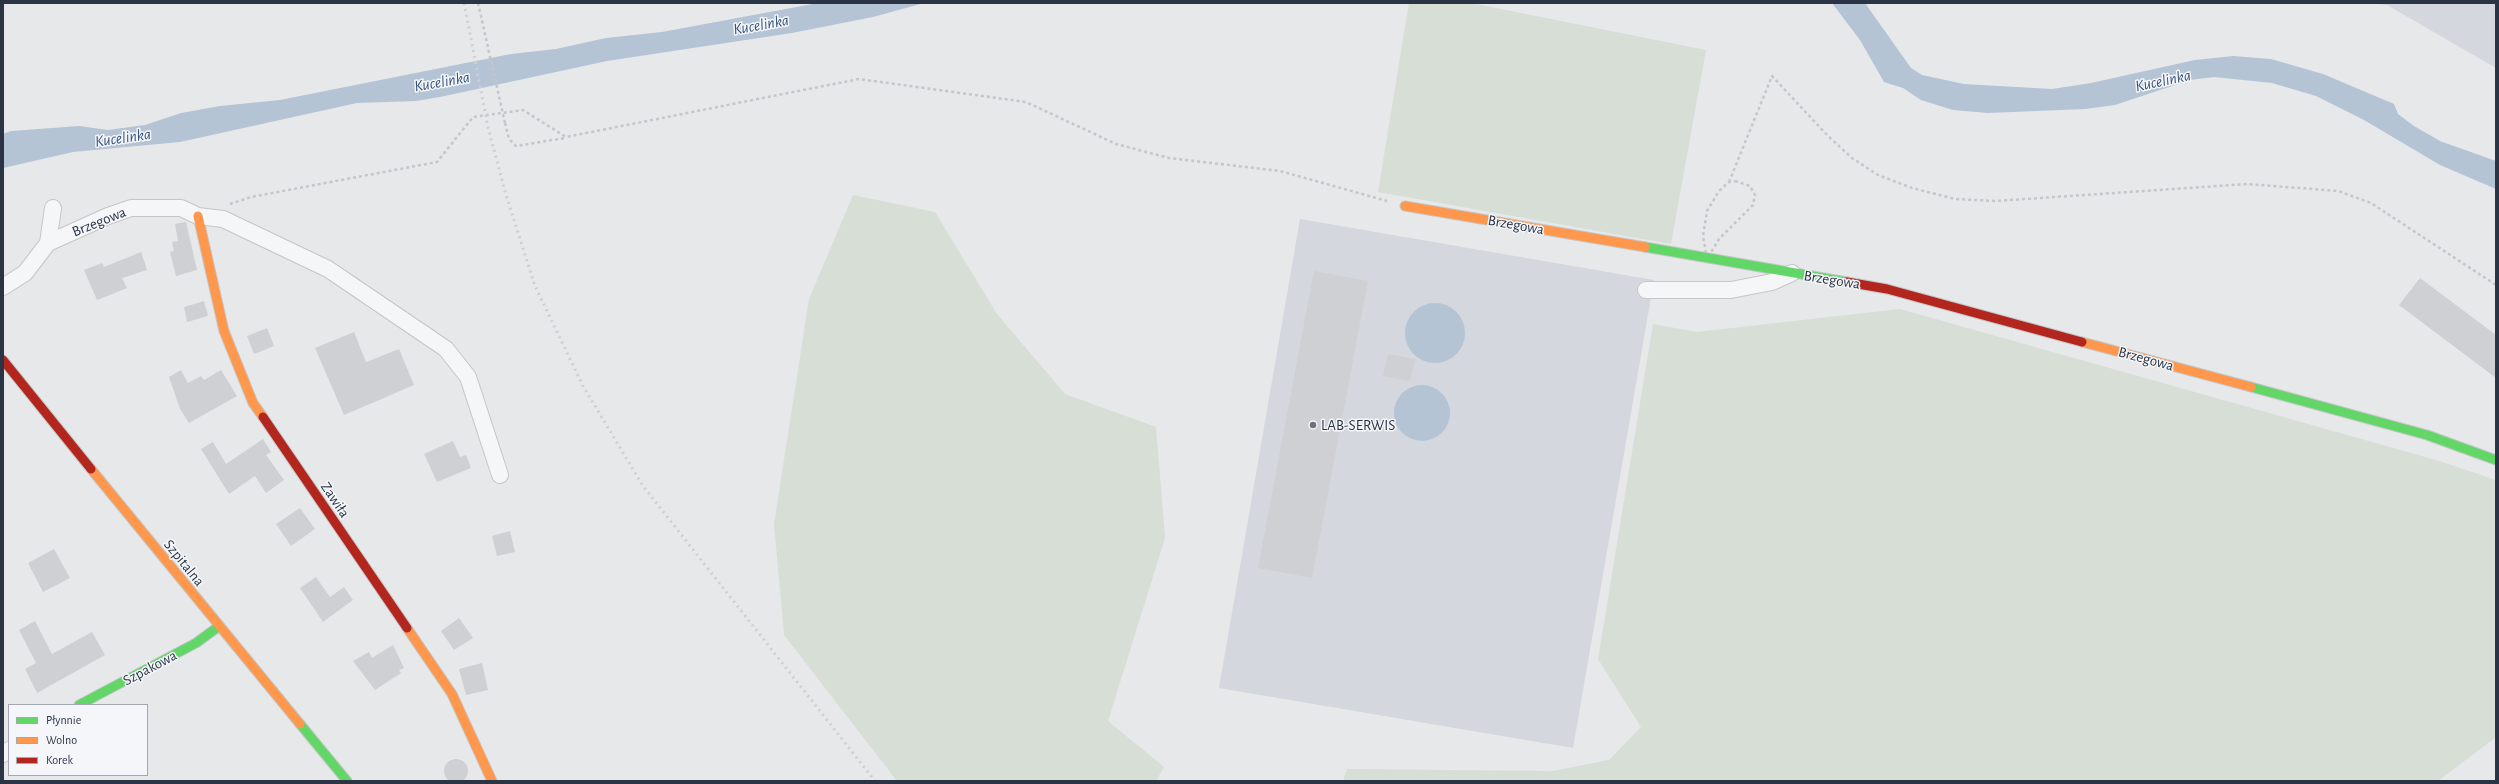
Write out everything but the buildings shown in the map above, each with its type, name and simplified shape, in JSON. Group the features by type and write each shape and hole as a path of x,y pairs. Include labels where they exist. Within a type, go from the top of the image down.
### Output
{"street":[{"name":"Brzegowa","path":"1405,206 1887,289 2427,435 2496,460"},
{"name":"Brzegowa","path":"48,243 53,208"},
{"name":"Brzegowa","path":"3,287 25,273 48,243 108,216 131,208 181,208 198,216 223,219 328,269 446,349 468,376 500,475"},
{"name":"Zawiła","path":"198,216 224,331 253,403 452,694 492,781"},
{"name":"Brzegowa","path":"1646,290 1731,290 1772,282 1792,273"},
{"name":"Szpitalna","path":"3,360 218,627 347,781"},
{"name":"Szpakowa","path":"81,704 196,643 218,627"}],"path":[{"path":"478,3 509,139 516,146 859,79 1026,102 1116,144 1169,158 1280,171 1405,206"},
{"path":"1707,259 1704,222 1713,198 1729,182 1772,76 1827,135 1852,158 1878,175 1912,188 1956,199 1996,201 2247,184 2338,191 2371,203 2496,285"},
{"path":"224,206 251,197 437,162 473,117 523,110 566,137"},
{"path":"1707,259 1719,238 1753,205 1755,195 1750,186 1735,181 1729,182"}],"shaded area":[{"path":"1409,3 1471,3 1706,50 1671,244 1378,192"},
{"path":"2369,3 2496,3 2496,68 2387,5"},
{"path":"853,195 935,212 997,314 1065,394 1156,427 1165,538 1108,721 1164,767 1156,781 897,781 784,635 774,524 809,299"},
{"name":"LAB-SERWIS","path":"1300,219 1654,280 1573,748 1219,688"},
{"path":"1900,309 2436,460 2496,480 2496,737 2438,781 1343,781 1347,769 1553,771 1609,760 1641,727 1598,659 1653,324 1697,332"}],"water":[{"name":"Kucelinka","path":"818,3 924,3 873,17 792,33 607,61 440,97 416,101 357,103 180,142 73,152 3,168 3,134 11,131 79,126 108,130 145,125 181,113 220,106 280,100 511,54 556,49 606,38 662,32"},
{"name":"Kucelinka","path":"1832,3 1865,3 1911,68 1922,75 1964,84 2052,89 2091,83 2195,60 2233,56 2271,59 2323,74 2394,104 2398,114 2414,126 2440,141 2496,161 2496,189 2440,165 2364,120 2316,96 2272,83 2214,77 2190,80 2115,105 2085,109 1988,113 1953,110 1921,100 1903,88 1884,82 1860,40"},
{"path":"1435,303 1451,308 1456,312 1460,317 1465,333 1460,349 1456,354 1451,358 1435,363 1419,358 1414,354 1410,349 1405,333 1410,317 1414,312 1419,308"},
{"path":"1416,385 1428,385 1442,393 1450,407 1448,424 1442,433 1428,441 1416,441 1406,436 1399,429 1394,419 1394,407 1399,397 1406,390"}],"railway":[{"path":"464,3 488,127 506,195 535,286 583,386 643,486 875,781"}],"traffic: fast":[{"path":"1645,247 1847,282"},
{"path":"2251,387 2427,435 2496,460"},
{"path":"81,704 196,643 218,627"},
{"path":"300,724 347,781"}],"traffic: slow":[{"path":"1405,206 1645,247"},
{"path":"198,216 224,331 253,403 263,417"},
{"path":"2082,342 2251,387"},
{"path":"91,469 300,724"},
{"path":"407,628 452,694 492,781"}],"traffic: jam":[{"path":"1847,282 1887,289 2082,342"},
{"path":"3,360 91,469"},
{"path":"263,417 407,628"}],"place":[{"name":"LAB-SERWIS","path":"1313,425"}]}
